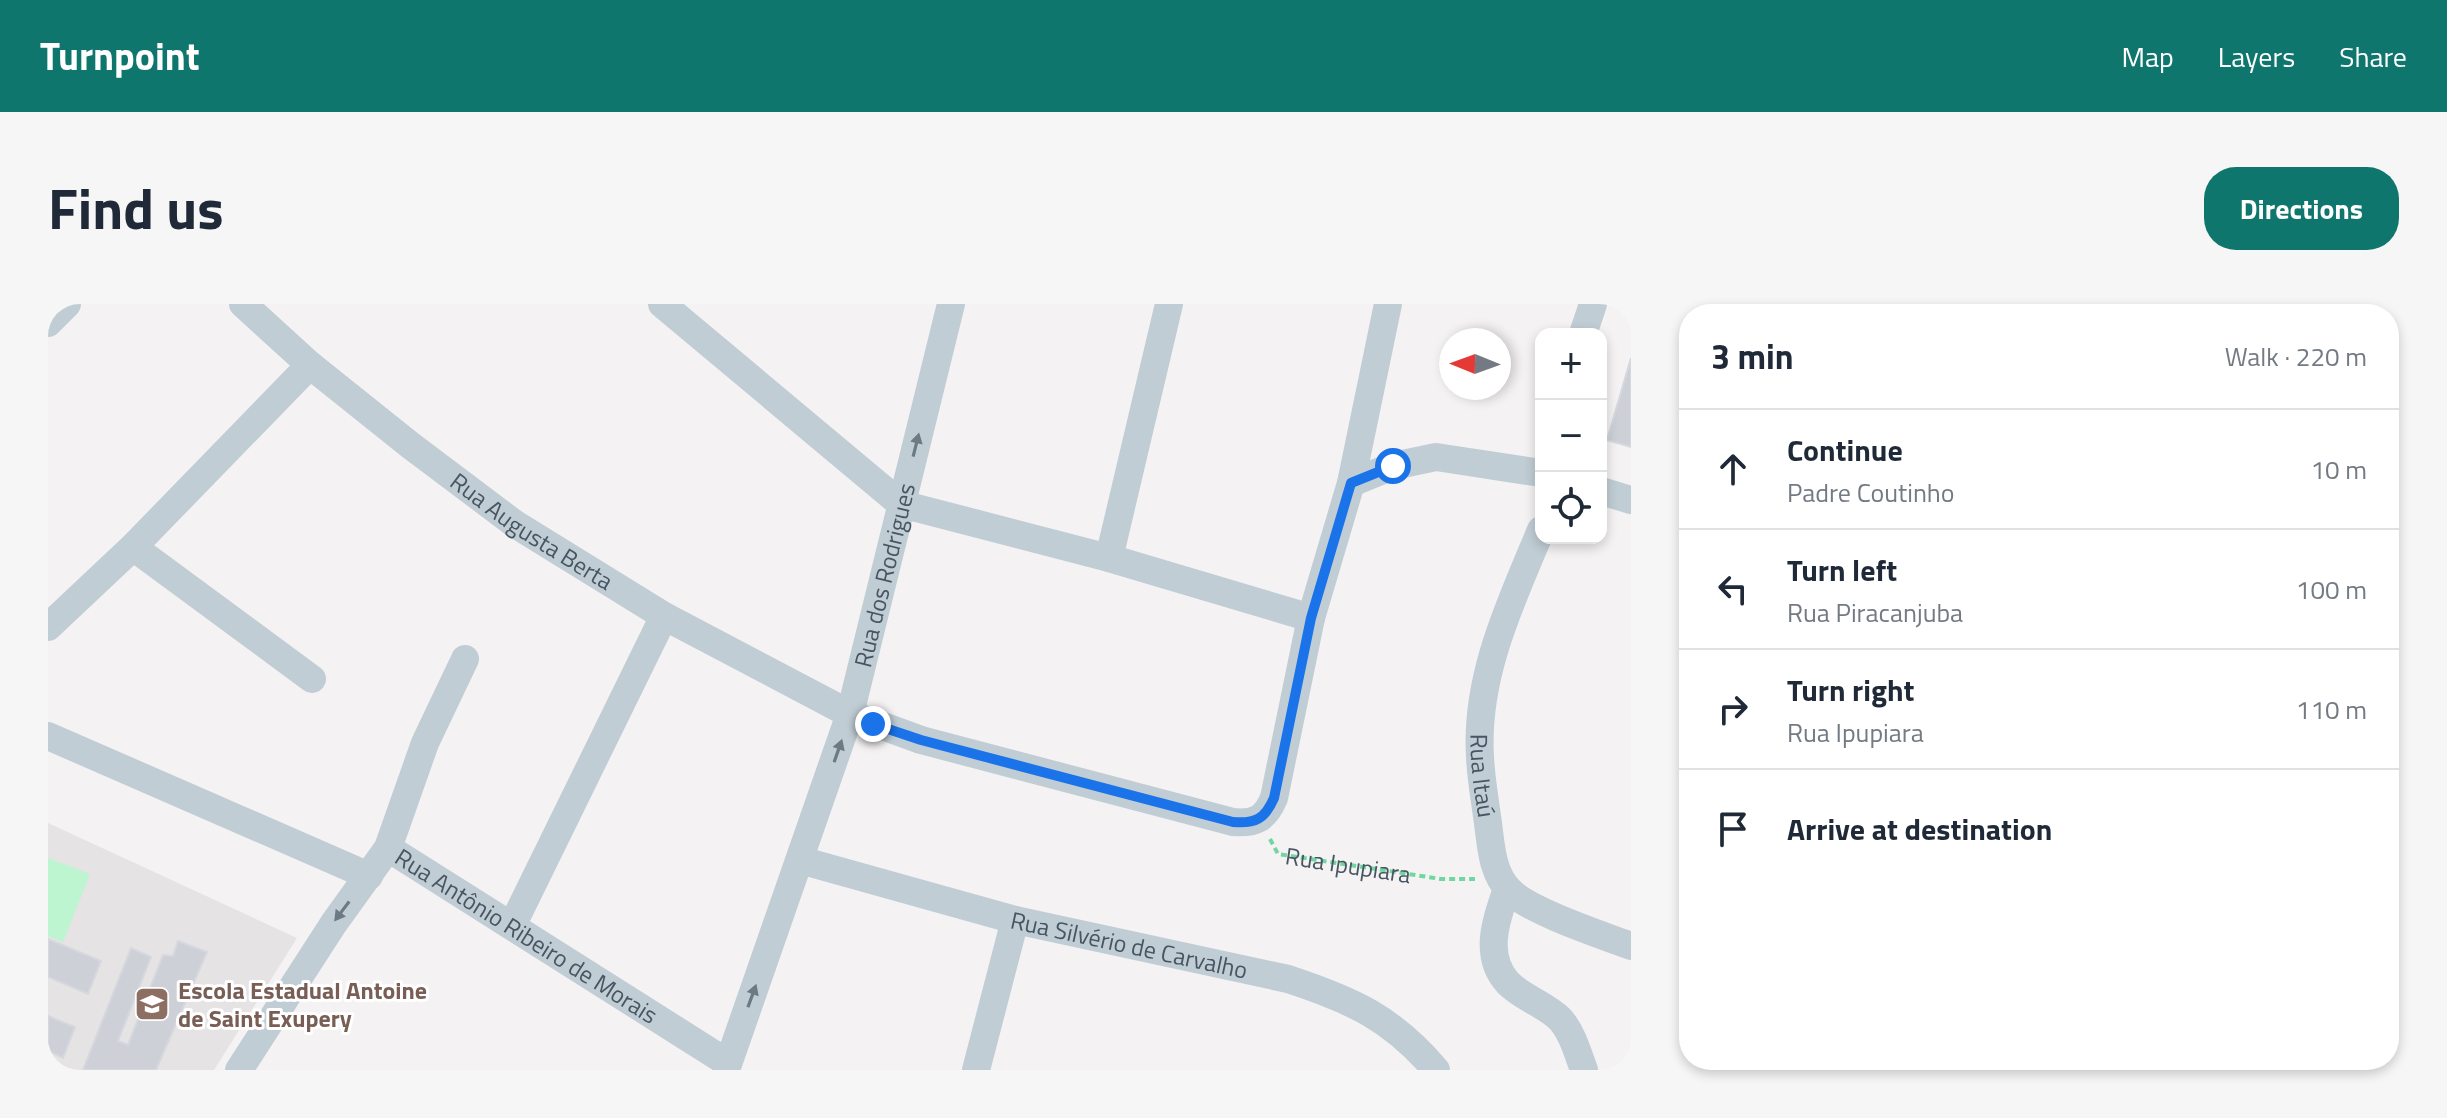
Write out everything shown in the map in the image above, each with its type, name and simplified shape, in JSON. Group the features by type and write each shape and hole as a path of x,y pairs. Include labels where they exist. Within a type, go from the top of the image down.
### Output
{"street":[{"path":"48,323 67,304"},
{"name":"Rua Augusta Berta","path":"243,304 310,365 515,524 664,616 850,714"},
{"path":"662,304 901,504 1109,558 1311,618"},
{"name":"Rua dos Rodrigues","path":"727,1066 850,714 951,304"},
{"path":"1109,558 1169,304"},
{"path":"1260,820 1274,798 1311,618 1351,483 1388,304"},
{"path":"1585,328 1593,304"},
{"path":"48,627 133,547 310,365"},
{"path":"1351,483 1393,466 1436,457 1535,472"},
{"path":"1607,493 1631,500"},
{"name":"Rua Itaú","path":"1503,884 1492,853 1480,755 1481,715 1488,669 1502,625 1535,544"},
{"path":"133,547 312,679"},
{"path":"512,926 664,616"},
{"path":"388,848 425,743 465,659"},
{"name":"Rua Ipupiara","path":"850,714 921,740 1218,818 1247,823 1260,820"},
{"path":"48,736 369,876"},
{"name":"Rua Antônio Ribeiro de Morais","path":"239,1070 334,923 388,848 727,1066"},
{"name":"Rua Silvério de Carvalho","path":"800,860 1015,920 1288,979 1328,992 1373,1013 1412,1042 1436,1070"},
{"path":"1584,1070 1560,1020 1509,983 1498,967 1493,953 1493,935 1503,884 1526,903 1631,946"},
{"path":"976,1070 1015,920"}],"path":[{"name":"Rua Ipupiara","path":"1260,820 1278,854 1441,879 1503,884"}],"shaded area":[{"name":"Escola Estadual Antoine de Saint Exupery","path":"48,823 297,938 214,1070 48,1070"}],"green space":[{"path":"48,858 90,874 63,942 48,936"}],"building":[{"path":"1631,358 1631,447 1607,440"},
{"path":"48,939 101,961 88,994 48,977"},
{"path":"178,941 207,952 156,1070 83,1070 131,948 151,957 118,1041 128,1045 163,955 173,956"},
{"path":"48,1016 75,1027 63,1058 48,1051"}],"place":[{"name":"Escola Estadual Antoine de Saint Exupery","path":"152,1004"}],"route":[{"path":"873,724 921,740 1233,822 1260,820 1274,798 1311,618 1351,483 1393,466"}]}
